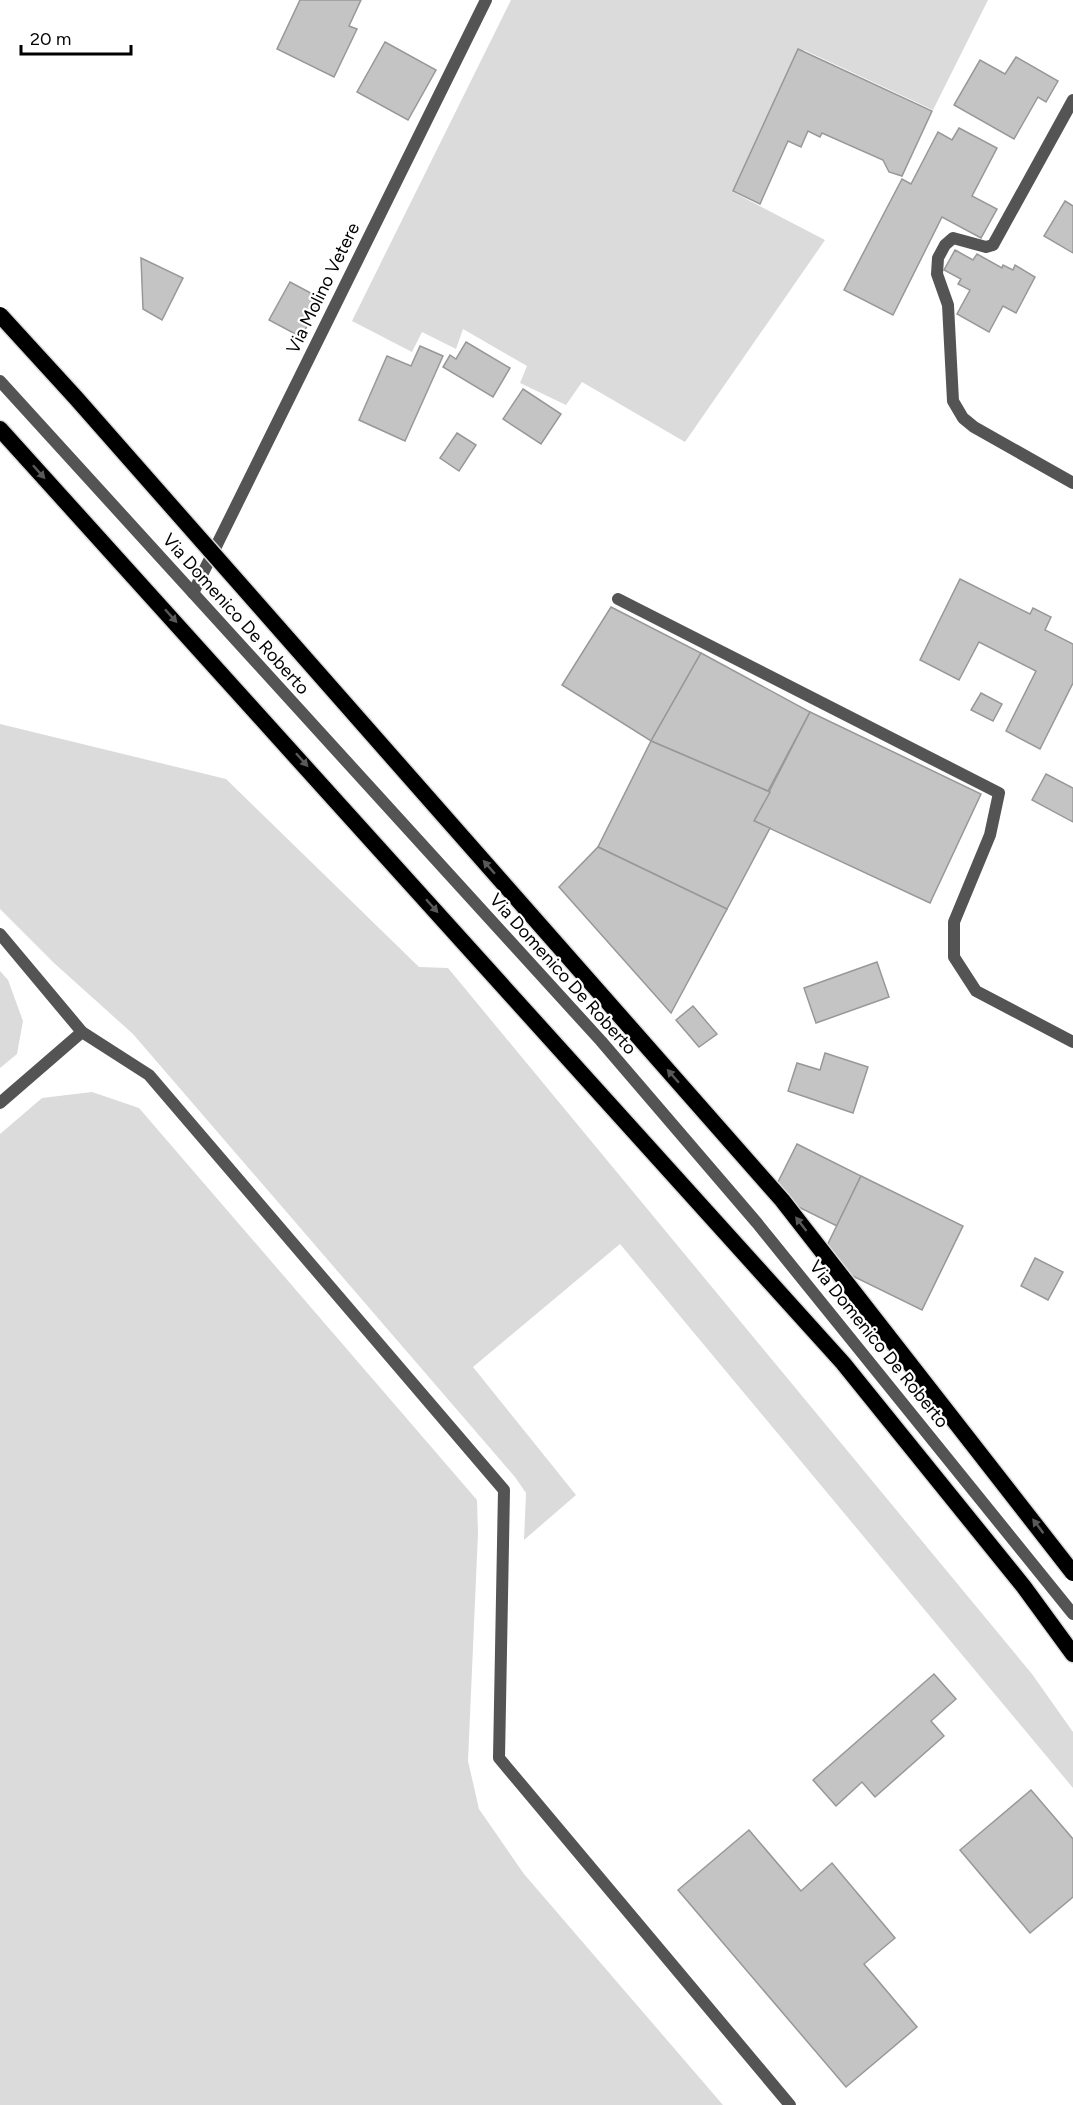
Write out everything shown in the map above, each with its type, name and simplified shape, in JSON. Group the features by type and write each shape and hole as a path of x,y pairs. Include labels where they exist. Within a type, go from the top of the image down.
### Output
{"highway":[{"path":"0,315 76,398 782,1200 1073,1573"},
{"path":"0,429 843,1363 1024,1587 1073,1654"}],"street":[{"name":"Via Molino Vetere","path":"193,593 486,0"},
{"path":"1073,100 993,245 987,247 952,238 938,258 937,274 948,305 953,401 963,418 974,427 1073,483"},
{"name":"Via Domenico De Roberto","path":"0,381 601,1041 726,1186 1073,1614"},
{"path":"618,600 999,793 990,835 954,922 954,957 976,991 1073,1042"},
{"path":"0,934 82,1032 149,1075 504,1490 499,1758 790,2105"},
{"path":"0,1103 82,1032"}],"shaded area":[{"path":"511,0 988,0 933,110 804,50 733,192 825,240 685,442 582,382 566,405 520,383 527,366 463,329 456,349 422,332 412,352 352,321"},
{"path":"0,724 226,779 419,967 448,968 1032,1674 1073,1732 1073,1788 620,1244 473,1367 576,1495 524,1540 526,1493 515,1477 133,1034 54,963 0,909"},
{"path":"0,971 8,980 23,1021 17,1054 0,1068"},
{"path":"92,1092 139,1108 477,1500 478,1533 468,1761 479,1809 524,1874 723,2105 0,2105 0,1134 42,1098"}],"building":[{"path":"300,0 361,0 349,26 357,29 334,77 277,49"},
{"path":"385,42 436,70 408,120 357,92"},
{"path":"798,49 932,111 902,176 889,172 883,160 822,133 820,137 808,131 801,147 788,141 760,204 733,191"},
{"path":"1016,57 1058,81 1046,102 1038,97 1014,139 954,105 980,60 1005,74"},
{"path":"959,128 997,148 972,196 997,209 981,238 942,217 893,315 844,290 902,179 911,184 938,132 952,140"},
{"path":"1065,201 1073,206 1073,253 1044,236"},
{"path":"955,250 973,260 977,254 1002,268 1003,265 1013,270 1015,265 1035,277 1016,313 1003,306 989,332 957,314 970,290 958,284 961,279 944,270"},
{"path":"141,258 183,278 162,320 143,309"},
{"path":"290,282 322,299 301,337 269,320"},
{"path":"466,342 510,368 493,397 443,367 450,355 456,359"},
{"path":"420,346 443,356 405,441 359,420 387,356 411,366"},
{"path":"523,389 561,414 541,444 503,419"},
{"path":"457,433 476,445 459,471 440,458"},
{"path":"960,579 1030,614 1033,608 1051,617 1045,630 1073,644 1073,683 1040,749 1006,731 1036,671 979,642 959,680 920,660"},
{"path":"611,607 701,653 651,741 562,685"},
{"path":"701,653 810,712 768,791 651,741"},
{"path":"981,693 1002,704 993,721 971,710"},
{"path":"810,712 981,794 930,903 754,821"},
{"path":"651,741 770,792 754,821 770,828 727,909 598,847"},
{"path":"1046,774 1073,788 1073,822 1032,800"},
{"path":"598,847 727,909 671,1013 559,887"},
{"path":"877,962 889,997 816,1023 804,988"},
{"path":"693,1006 717,1034 699,1047 676,1020"},
{"path":"825,1053 868,1067 853,1113 788,1091 797,1063 820,1070"},
{"path":"797,1144 861,1176 837,1226 772,1194"},
{"path":"861,1176 963,1226 922,1310 820,1260"},
{"path":"1035,1258 1063,1272 1048,1300 1021,1286"},
{"path":"934,1674 956,1699 931,1721 944,1736 875,1797 862,1782 836,1806 813,1780"},
{"path":"1031,1790 1073,1839 1073,1897 1030,1933 960,1850"},
{"path":"749,1830 801,1891 832,1863 895,1938 864,1964 917,2027 846,2087 678,1890"}]}
